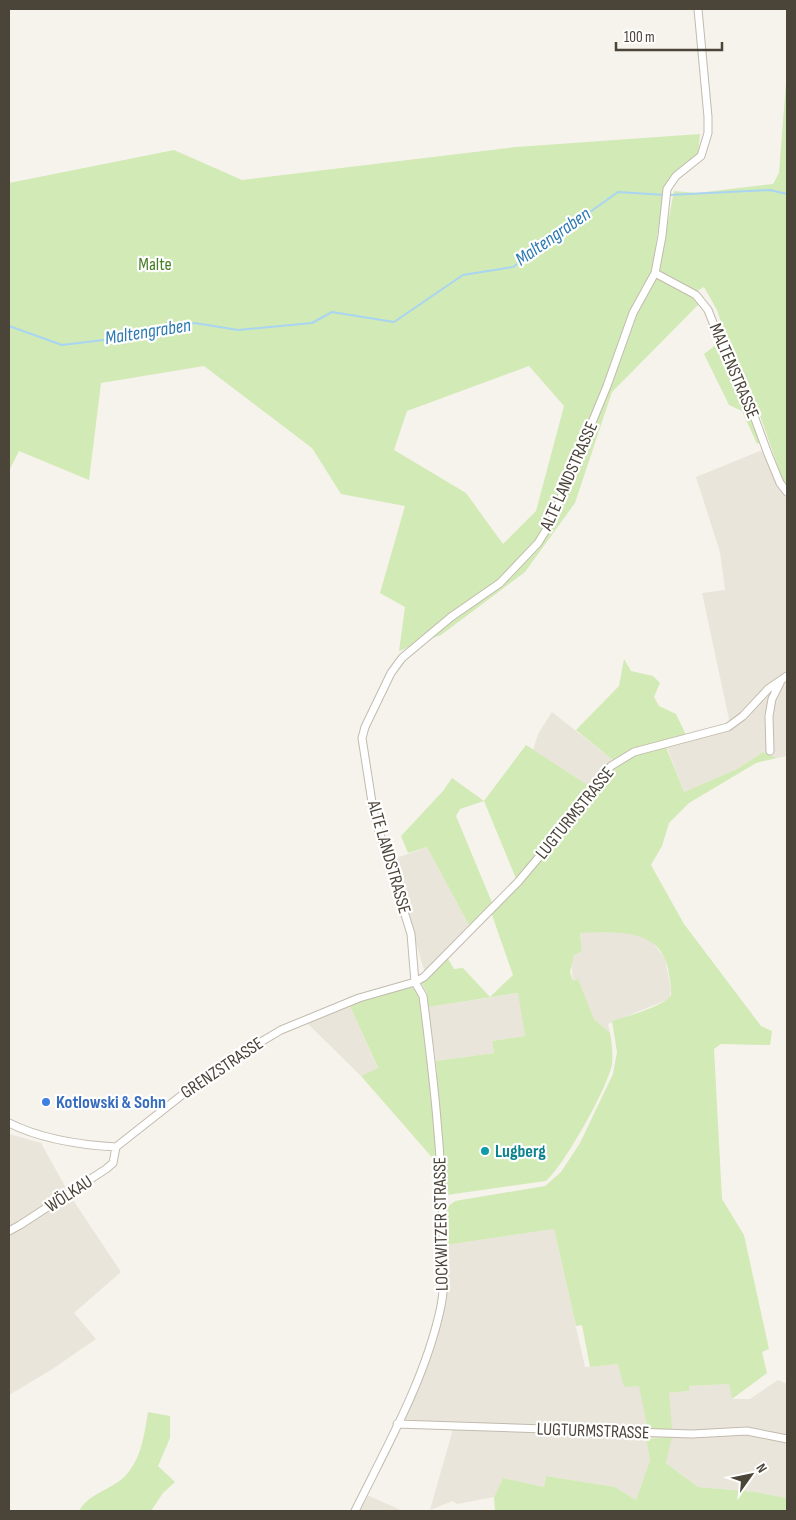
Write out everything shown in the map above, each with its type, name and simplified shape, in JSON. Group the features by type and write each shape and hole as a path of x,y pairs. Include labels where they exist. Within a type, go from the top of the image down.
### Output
{"street":[{"name":"ALTE LANDSTRASSE","path":"415,982 411,934 374,815 362,738 365,727 391,673 402,658 452,617 500,583 542,538 551,522 607,386 633,313 655,272 662,236 666,195 676,176 701,156 708,133 698,9"},
{"name":"MALTENSTRASSE","path":"655,272 696,295 708,310 721,343 744,389 780,482 787,492"},
{"name":"LUGTURMSTRASSE","path":"415,982 424,977 518,882 581,807 611,766 634,752 728,727 743,716 768,689 780,683 787,676"},
{"path":"770,751 770,710 780,683"},
{"name":"GRENZSTRASSE","path":"116,1147 215,1069 281,1030 359,998 415,982"},
{"name":"LOCKWITZER STRASSE","path":"355,1511 416,1382 436,1326 443,1282 442,1201 436,1097 423,996 415,982"},
{"path":"9,1123 55,1139 92,1146 116,1147"},
{"name":"WÖLKAU","path":"9,1231 28,1221 106,1169 113,1163 116,1147"},
{"name":"LUGTURMSTRASSE","path":"397,1424 692,1434 747,1431 787,1439"}],"shaded area":[{"path":"760,451 764,452 778,484 787,496 787,756 777,758 763,752 737,769 684,792 665,742 730,724 702,593 725,590 720,552 696,477"},
{"path":"552,712 614,761 592,788 533,750 538,734"},
{"path":"427,847 470,927 425,973 391,860"},
{"path":"623,932 638,935 651,941 665,958 671,990 669,999 608,1024 610,1033 594,1019 578,980 573,981 571,962 574,955 582,951 580,933"},
{"path":"519,993 525,1036 492,1041 494,1053 436,1061 428,1007"},
{"path":"349,1004 378,1069 361,1076 306,1022"},
{"path":"9,1134 41,1143 71,1197 121,1272 74,1313 96,1339 51,1370 9,1395"},
{"path":"554,1229 585,1367 618,1364 639,1386 669,1393 689,1391 689,1386 729,1384 732,1399 750,1399 778,1380 787,1384 787,1498 756,1492 698,1487 666,1463 671,1437 646,1439 650,1460 636,1500 615,1487 546,1476 544,1487 503,1478 494,1497 457,1504 453,1501 430,1510 453,1429 403,1422 441,1323 447,1292 446,1245"},
{"path":"367,1495 403,1511 359,1511"}],"green space":[{"path":"787,70 787,486 783,481 750,387 727,340 717,310 704,287 697,291 661,274 659,269 674,191 697,193 773,184 779,173"},
{"name":"Malte","path":"700,134 698,154 677,170 664,188 652,273 634,319 657,276 700,303 612,392 575,503 525,572 441,635 399,651 405,607 380,593 405,506 341,494 312,448 204,366 101,383 89,480 19,451 9,471 9,183 174,150 242,180 516,147","holes":["529,366 564,406 536,511 503,544 466,493 394,450 407,411"]},
{"path":"717,344 741,391 761,442 757,444 742,411 729,405 704,354"},
{"path":"624,659 631,671 653,676 660,683 654,697 659,706 676,714 687,737 614,761 576,730 619,686"},
{"path":"526,745 592,788 517,881 484,801"},
{"path":"666,747 684,792 737,769 763,752 777,758 756,763 689,803 669,823 662,846 651,865 684,924 761,1026 772,1031 770,1045 721,1044 714,1049 722,1199 744,1235 769,1349 762,1352 767,1373 732,1399 729,1384 689,1386 689,1391 669,1393 672,1429 648,1431 639,1386 624,1387 618,1364 590,1367 582,1325 576,1326 554,1229 446,1245 445,1209 455,1201 545,1186 561,1172 580,1143 613,1074 617,1052 612,1021 653,1007 671,995 668,968 663,954 655,945 644,938 633,935 620,933 580,933 582,951 574,955 570,972 573,981 578,979 594,1019 610,1033 612,1064 603,1090 574,1143 554,1173 546,1181 447,1195 443,1190 436,1061 494,1053 492,1041 525,1036 518,993 428,1007 427,993 421,982 447,957 454,969 463,968 490,997 513,975 491,912 520,884 609,770 635,754"},
{"path":"452,778 484,801 460,809 456,816 493,905 470,927 427,847 408,853 401,836 443,791"},
{"path":"412,987 420,997 433,1097 436,1162 361,1076 378,1068 349,1004"},
{"path":"148,1412 170,1416 170,1438 158,1466 175,1482 163,1493 151,1511 79,1511 88,1501 122,1479 134,1465 141,1448"},
{"path":"672,1437 666,1463 698,1487 756,1492 787,1498 787,1511 495,1511 494,1497 503,1478 544,1487 546,1476 615,1487 636,1500 650,1460 646,1439"}],"waterway":[{"name":"Maltengraben","path":"669,195 770,190 787,194"},
{"name":"Maltengraben","path":"9,326 62,345 128,337 195,323 238,330 312,323 332,312 394,322 463,275 513,267 618,192 665,195"}],"place":[{"name":"Kotlowski & Sohn","path":"46,1102"},
{"name":"Lugberg","path":"485,1151"}]}
